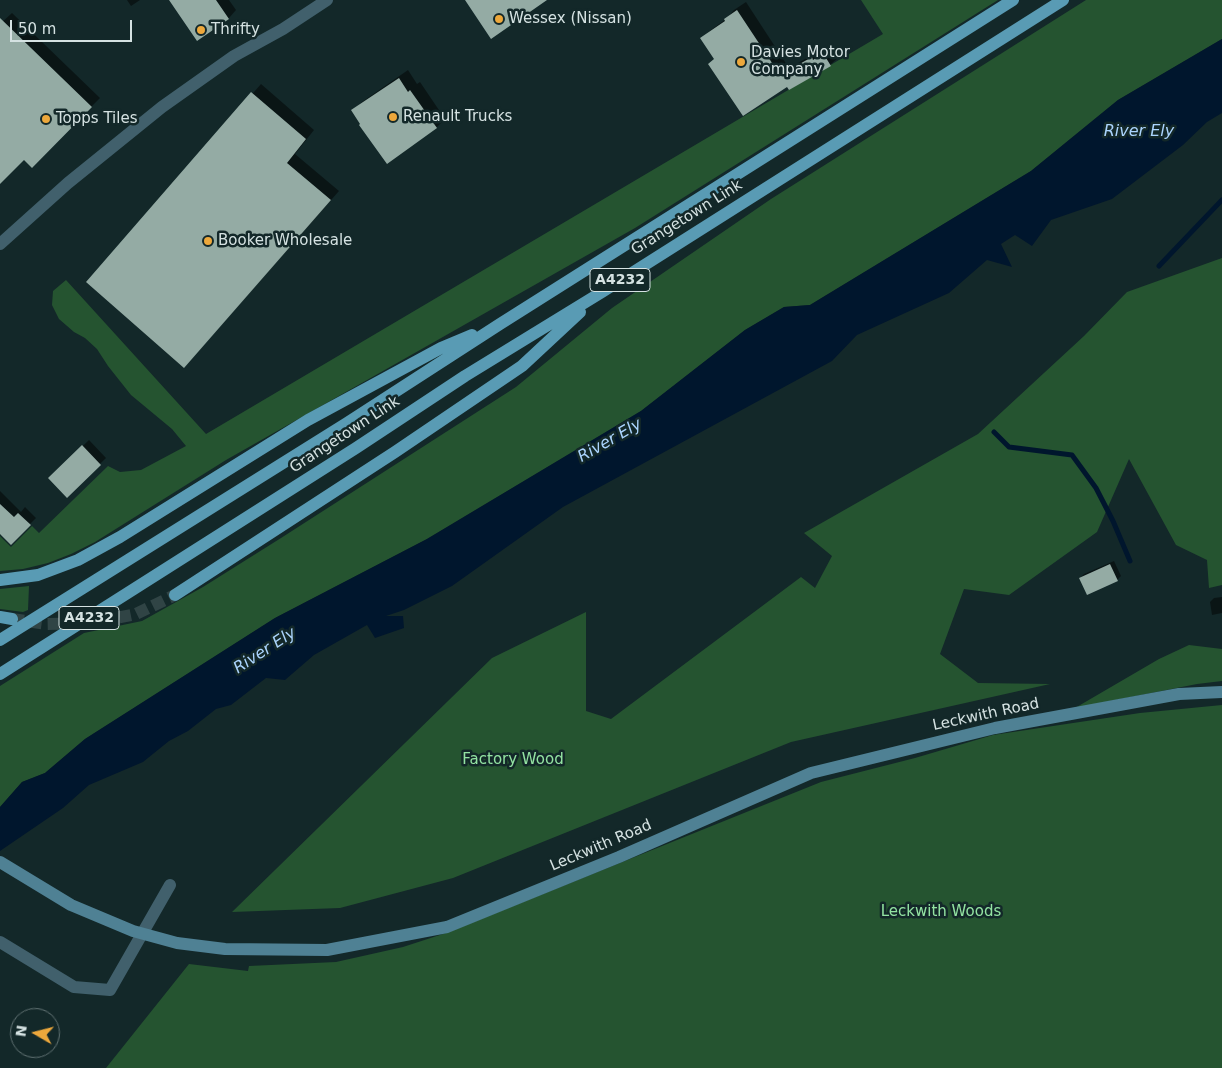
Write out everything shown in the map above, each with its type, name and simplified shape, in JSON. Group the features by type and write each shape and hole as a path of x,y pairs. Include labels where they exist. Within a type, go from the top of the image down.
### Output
{"main road":[{"name":"Grangetown Link","path":"0,640 347,423 500,324 1013,0"},
{"name":"Grangetown Link","path":"0,674 356,448 464,376 602,292 1063,0"},
{"path":"175,595 522,366 602,292"},
{"path":"0,580 38,575 78,560 120,537 308,420 441,348 500,324"},
{"name":"Leckwith Road","path":"0,862 71,905 133,931 177,943 226,949 327,950 447,927 619,857 810,773 995,728 1179,694 1222,692"}],"street":[{"path":"0,244 68,183 162,107 234,56 283,29 327,0"},
{"path":"0,942 74,987 110,990 170,885"}],"green space":[{"path":"861,0 998,0 635,228 226,460 95,542 48,563 23,569 0,571 0,536 11,547 32,526 39,533 108,466 120,472 141,470 186,446 172,429 131,395 97,349 59,319 52,305 53,291 66,280 206,434 883,34"},
{"path":"1086,0 1222,0 1222,39 1118,100 1031,171 810,305 784,307 745,330 641,411 427,539 275,618 85,739 45,773 22,782 0,807 0,686 84,633 142,621 203,587 281,538 516,387 612,308 771,199"},
{"name":"Factory Wood","path":"1222,258 1222,585 1209,588 1207,560 1176,545 1129,459 1097,532 1009,595 964,589 940,654 978,683 1050,684 791,742 453,878 340,908 232,912 492,658 586,612 586,711 611,719 801,577 815,588 832,556 804,533 978,434 1084,336 1127,292"},
{"path":"29,586 28,610 23,612 0,609 0,589"},
{"path":"1189,645 1222,649 1222,681 1197,684 1075,708 1159,659"},
{"name":"Leckwith Woods","path":"1222,705 1222,1068 106,1068 189,964 248,971 249,966 336,962 403,947 446,933 821,782 915,758 993,735 1140,713"}],"water":[{"name":"River Ely","path":"1222,39 1222,113 1207,122 1183,145 1112,199 1051,220 1032,246 1015,235 1001,244 1012,267 987,260 949,293 857,335 832,361 563,507 452,586 404,610 386,616 403,616 404,628 375,638 367,625 314,655 285,680 266,678 231,705 216,709 188,731 169,741 143,762 89,785 63,808 0,851 0,807 22,782 45,773 85,739 275,618 427,539 641,411 745,330 784,307 810,305 1031,171 1118,100"}],"building":[{"name":"Thrifty","path":"169,0 216,0 229,19 197,41"},
{"name":"Wessex (Nissan)","path":"465,0 547,0 491,39"},
{"name":"Davies Motor Company","path":"737,10 780,75 812,57 813,60 823,53 831,66 789,90 787,87 743,116 708,64 714,59 700,38 725,21 724,19"},
{"path":"0,18 92,107 32,168 24,160 0,184"},
{"name":"Renault Trucks","path":"399,78 437,128 387,164 359,125 351,110"},
{"name":"Booker Wholesale","path":"251,92 306,139 287,163 331,200 184,368 86,282"},
{"path":"82,445 101,465 67,498 48,478"},
{"path":"0,504 14,517 18,513 31,525 11,545 0,534"},
{"path":"1110,564 1118,581 1087,595 1079,578"}],"waterway":[{"path":"1159,266 1222,200"},
{"path":"994,432 1009,447 1072,455 1096,488 1130,561"}],"tunnel":[{"path":"12,619 47,624 91,623 136,614 175,595"}],"place":[{"name":"Wessex (Nissan)","path":"499,19"},
{"name":"Thrifty","path":"201,30"},
{"name":"Davies Motor Company","path":"741,62"},
{"name":"Renault Trucks","path":"393,117"},
{"name":"Topps Tiles","path":"46,119"},
{"name":"Booker Wholesale","path":"208,241"}]}
